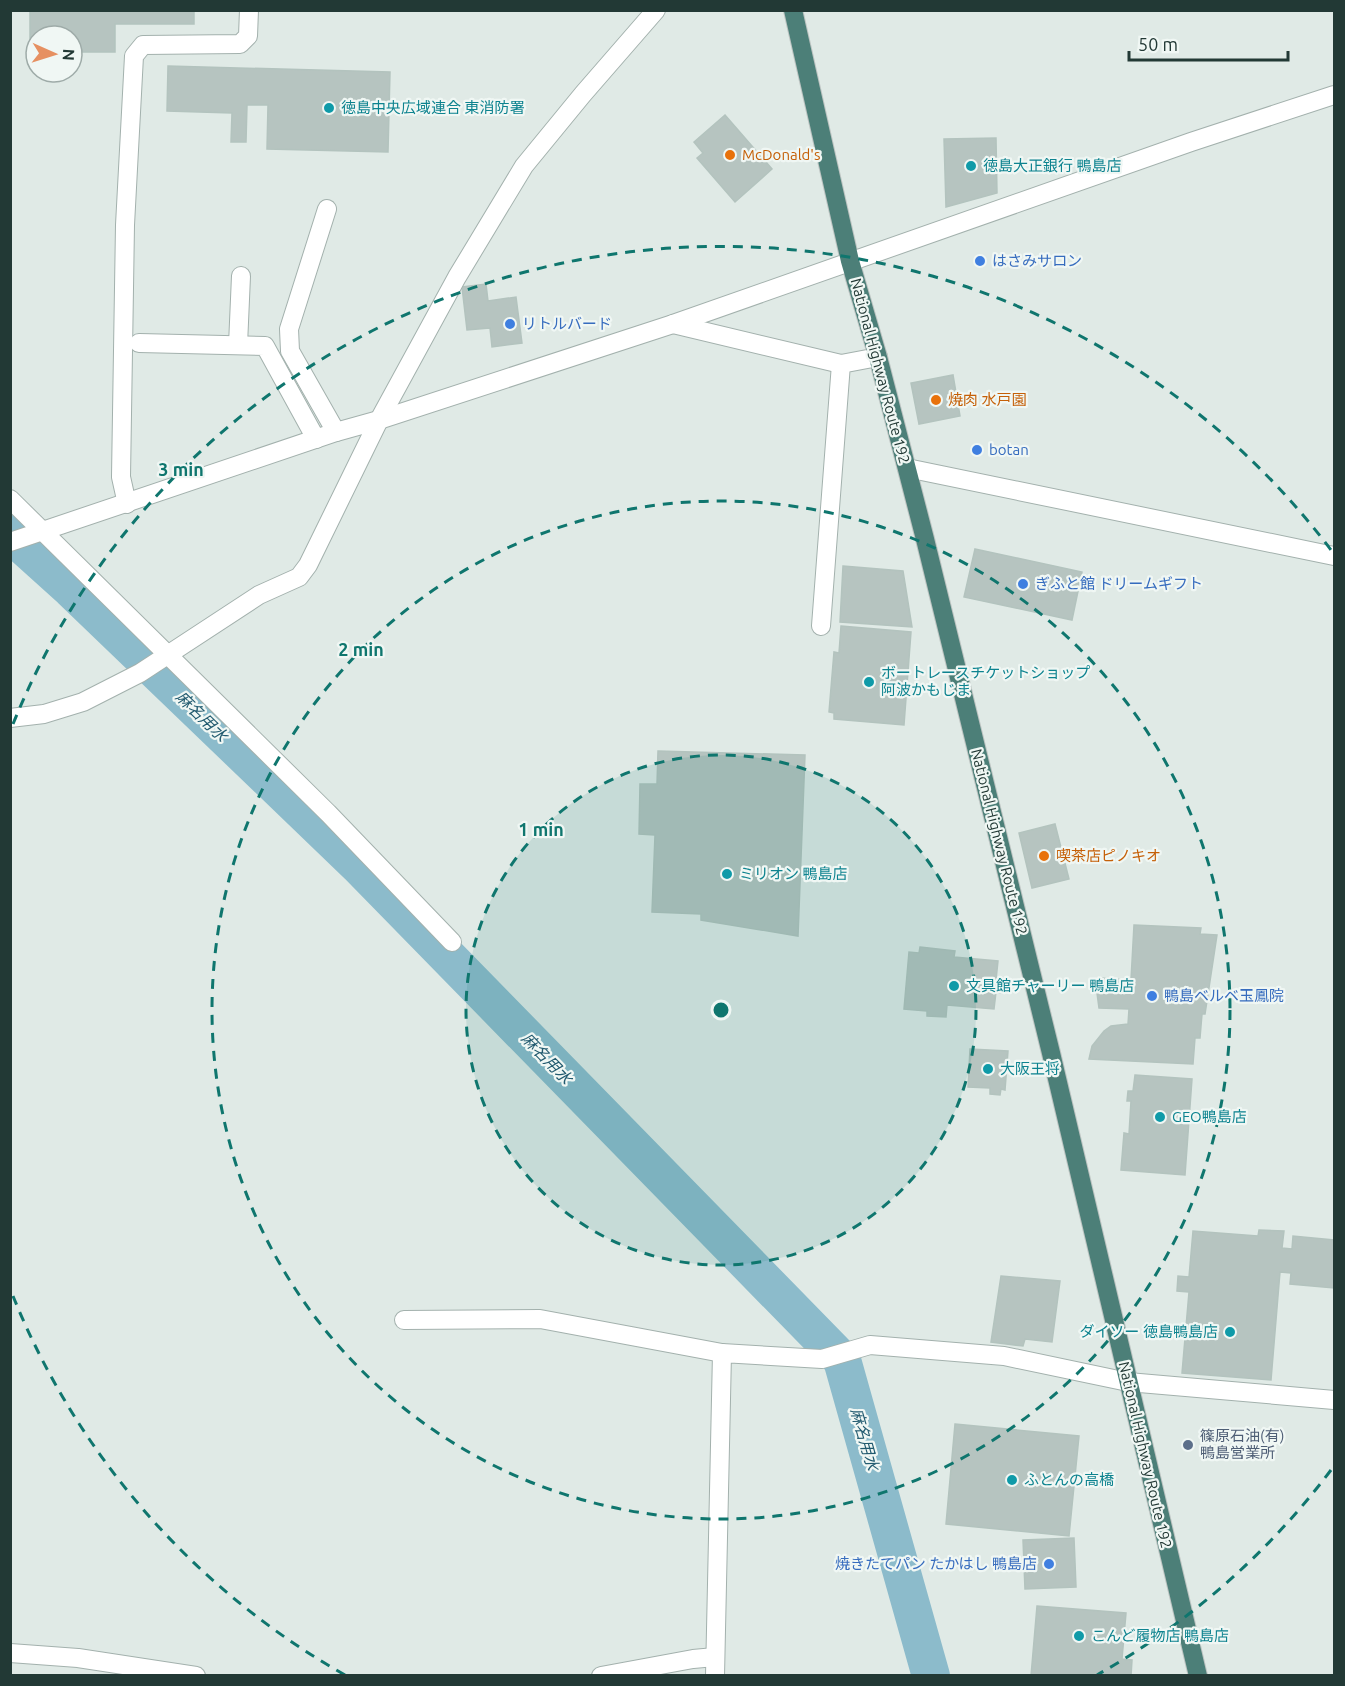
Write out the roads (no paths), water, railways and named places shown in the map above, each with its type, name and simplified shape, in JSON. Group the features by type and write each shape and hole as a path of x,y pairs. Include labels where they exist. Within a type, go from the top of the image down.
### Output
{"highway":[{"name":"National Highway Route 192","path":"793,10 849,261 878,357 907,468 1048,1042 1198,1676"}],"street":[{"path":"127,504 121,477 124,225 134,56 143,45 240,44 248,36 249,10"},
{"path":"10,718 44,714 82,702 140,673 259,596 299,577 308,565 379,420 457,277 524,166 656,10"},
{"path":"26,537 336,432 673,324 1191,142 1335,95"},
{"path":"327,210 290,329 290,351 336,432"},
{"path":"238,345 241,276"},
{"path":"673,324 841,364 878,357"},
{"path":"139,343 265,346 316,439"},
{"path":"821,626 841,364"},
{"path":"907,468 1335,556"},
{"path":"10,500 26,537 165,657 328,813 452,942"},
{"path":"404,1320 540,1319 722,1353 822,1359 870,1345 1004,1356 1128,1382 1335,1400"},
{"path":"601,1676 693,1659 715,1666 722,1353"},
{"path":"10,1653 78,1658 195,1676"}],"waterway":[{"name":"麻名用水","path":"10,534 71,589 358,865 842,1360 931,1676"}],"place":[{"name":"徳島中央広域連合 東消防署","path":"329,108"},
{"name":"McDonald's","path":"730,155"},
{"name":"徳島大正銀行 鴨島店","path":"971,166"},
{"name":"はさみサロン","path":"980,261"},
{"name":"リトルバード","path":"510,324"},
{"name":"焼肉 水戸園","path":"936,400"},
{"name":"botan","path":"977,450"},
{"name":"ぎふと館 ドリームギフト","path":"1023,584"},
{"name":"ボートレースチケットショップ 阿波かもじま","path":"869,682"},
{"name":"喫茶店ピノキオ","path":"1044,856"},
{"name":"ミリオン 鴨島店","path":"727,874"},
{"name":"文具館チャーリー 鴨島店","path":"954,986"},
{"name":"鴨島ベルベ玉鳳院","path":"1152,996"},
{"name":"大阪王将","path":"988,1069"},
{"name":"GEO鴨島店","path":"1160,1117"},
{"name":"ダイソー 徳島鴨島店","path":"1230,1332"},
{"name":"篠原石油(有) 鴨島営業所","path":"1188,1445"},
{"name":"ふとんの高橋","path":"1012,1480"},
{"name":"焼きたてパン たかはし 鴨島店","path":"1049,1564"},
{"name":"こんど履物店 鴨島店","path":"1079,1636"}]}
